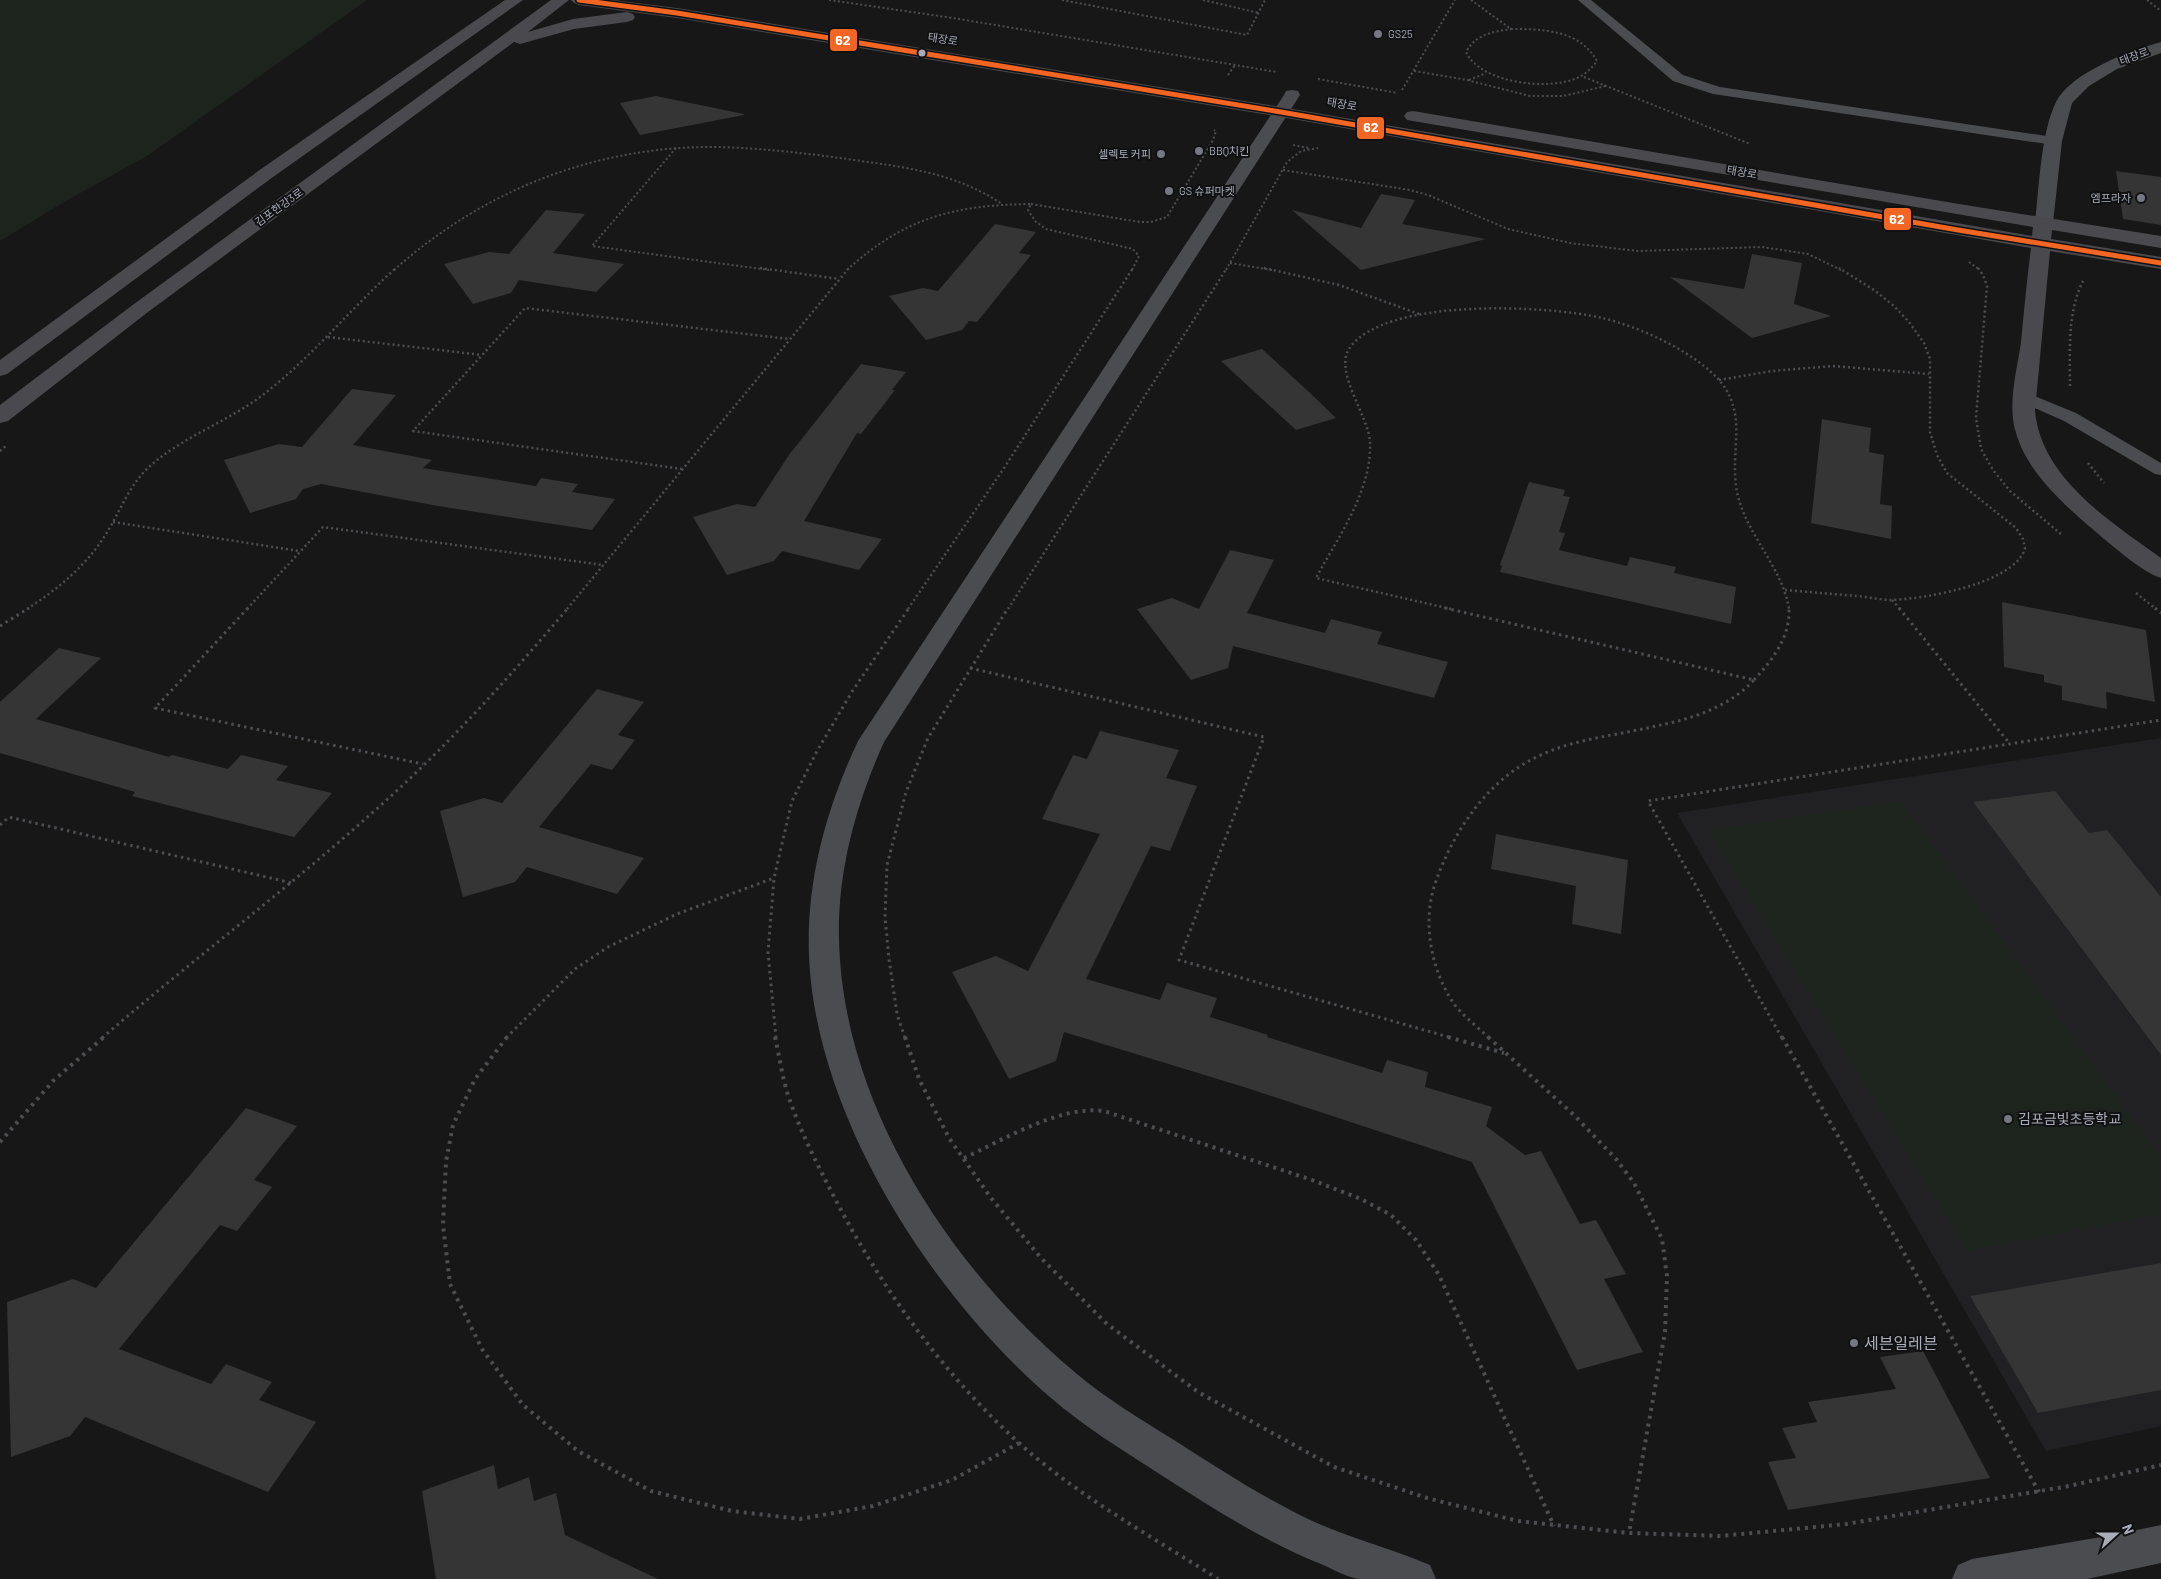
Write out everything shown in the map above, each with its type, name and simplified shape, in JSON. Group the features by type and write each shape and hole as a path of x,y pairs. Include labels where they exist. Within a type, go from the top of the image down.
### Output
{"street":[{"path":"0,370 267,173 515,0"},
{"name":"김포한강3로","path":"0,416 141,308 561,0"},
{"path":"579,0 1293,92 2042,233 2025,397 2027,432 2035,449 2054,478 2117,537 2161,570"},
{"path":"700,0 749,8"},
{"path":"497,47 574,24 605,19 677,13"},
{"name":"태장로","path":"2042,233 2053,142 2064,102 2083,82 2111,65 2161,47"},
{"path":"1293,92 871,741 853,781 840,820 828,887 824,934 828,986 839,1044 858,1102 886,1165 929,1237 985,1309 1036,1361 1099,1413 1194,1475 1287,1529 1377,1567 1416,1579"},
{"name":"태장로","path":"1400,114 2042,233 2161,263"},
{"name":"태장로","path":"2042,233 2161,242"},
{"path":"1972,1579 2113,1555 2161,1544"}],"lane":[{"path":"1584,0 1678,78 1718,90 2053,142"},
{"path":"2025,397 2070,417 2161,470"}],"path":[{"path":"829,0 953,18 1293,92 1400,93 1456,0"},
{"path":"1062,0 1247,35 1265,0"},
{"path":"1203,0 1259,13"},
{"path":"1471,0 1511,29"},
{"path":"2147,0 2161,11"},
{"path":"1511,29 1551,32 1570,37 1594,52 1598,61 1594,70 1567,82 1546,84 1522,82 1487,72 1471,62 1466,52 1469,44 1478,37 1511,29"},
{"path":"1414,71 1469,80 1521,95 1551,97 1589,93 1607,86"},
{"path":"1469,80 1487,72"},
{"path":"1584,76 1750,144"},
{"path":"0,1142 54,1080 115,1027 292,883 374,812 514,671 848,269 887,238 913,225 950,213 1003,204 1031,204 1140,222 1161,220 1167,217 1213,140 1216,131 1210,126"},
{"path":"0,626 53,591 77,570 100,544 131,486 149,468 168,453 234,415 262,396 298,365 374,289 437,234 474,209 538,177 611,157 676,148 727,146 772,149 881,165 954,179 980,190 1003,204"},
{"path":"676,148 592,246 840,279"},
{"path":"1322,148 1310,148 1296,153 1283,170 1230,263 970,668 928,738 906,792 887,865 885,917 889,959 897,1014 919,1079 949,1138 991,1198 1040,1258 1107,1324 1198,1392 1334,1468 1427,1498 1518,1521 1554,1526 1629,1533 1721,1536 1846,1524 2039,1492 2161,1465"},
{"path":"1283,170 1410,190 1428,195 1508,229 1570,243 1638,251 1762,248 1808,254 1832,264 1856,278 1894,306 1909,322 1924,343 1930,359 1930,432 1937,456 1947,473 2016,528 2025,540 2024,552 2017,563 1999,574 1980,582 1953,590 1892,600 1785,590"},
{"path":"1031,204 1028,210 1036,222 1046,229 1133,249 1138,256 1136,266 1004,468 852,690 817,751 792,801 774,878 768,952 776,1035 787,1092 810,1152 877,1274 912,1324 978,1402 1019,1443 1076,1489 1208,1576 1218,1579"},
{"path":"1962,258 1978,268 1985,276 1987,286 1975,417 1978,440 1986,461 2004,484 2043,521 2067,539"},
{"path":"1230,263 1339,285 1419,314"},
{"path":"2091,275 2083,280 2078,289 2074,307 2070,417 2072,433 2081,453 2109,488"},
{"path":"682,469 413,431 525,308 790,339"},
{"path":"1629,1533 1665,1335 1667,1278 1661,1236 1640,1191 1619,1160 1592,1131 1504,1054 1455,1004 1441,978 1430,944 1428,915 1437,874 1449,847 1472,814 1494,788 1519,766 1543,753 1578,742 1689,719 1719,706 1744,690 1754,680 1773,659 1785,636 1790,618 1785,590 1769,557 1751,530 1735,485 1737,414 1734,400 1719,380 1698,362 1675,347 1652,335 1602,318 1572,312 1507,308 1419,314 1371,329 1355,340 1347,352 1345,368 1367,425 1370,440 1369,462 1357,499 1316,578 1754,680"},
{"path":"327,336 482,355"},
{"path":"1719,380 1772,371 1833,366 1929,374"},
{"path":"0,451 12,442"},
{"path":"113,522 300,551"},
{"path":"423,764 155,708 323,527 604,565"},
{"path":"2130,588 2161,613"},
{"path":"1892,600 2011,744"},
{"path":"970,668 1264,737 1179,960 1504,1054"},
{"path":"2039,1492 1648,802 2161,720"},
{"path":"0,825 9,817 292,883"},
{"path":"774,878 677,914 608,947 575,968 504,1040 475,1079 453,1125 446,1161 443,1225 450,1284 482,1349 524,1405 578,1451 651,1491 732,1511 800,1519 873,1506 952,1480 1019,1443"},
{"path":"964,1158 1046,1122 1073,1113 1095,1110 1118,1114 1312,1180 1360,1199 1391,1215 1416,1240 1438,1275 1554,1526"}],"shaded area":[{"path":"0,0 367,0 147,156 64,202 0,241"},
{"name":"김포금빛초등학교","path":"2161,738 2161,1426 2046,1451 1677,813"},
{"path":"1901,801 2161,1157 2161,1214 1967,1251 1708,830"}],"building":[{"path":"656,96 744,115 640,135 620,103"},
{"name":"엠프라자","path":"2116,171 2161,177 2161,225 2123,219"},
{"path":"1381,194 1415,200 1402,224 1486,239 1361,270 1292,210 1361,228"},
{"path":"546,210 585,214 553,253 624,264 596,292 519,280 511,293 473,304 444,264 489,252 509,254"},
{"path":"995,224 1036,232 1019,253 1031,255 977,322 969,321 962,330 926,340 889,296 923,288 938,291"},
{"path":"1752,254 1802,263 1794,304 1831,316 1752,338 1670,277 1744,289"},
{"path":"1262,349 1336,418 1296,430 1221,361"},
{"path":"861,364 906,372 892,390 895,390 861,434 857,433 804,521 882,539 859,570 782,551 774,561 727,575 693,517 737,504 755,507 789,455"},
{"path":"352,389 396,395 353,445 432,460 423,468 536,486 541,478 578,484 572,492 615,499 592,530 432,505 321,484 303,489 296,499 250,513 224,460 279,444 302,447"},
{"path":"1822,419 1871,428 1869,452 1884,455 1880,504 1892,506 1891,539 1811,523"},
{"path":"1529,482 1565,490 1563,496 1570,497 1559,532 1565,533 1559,550 1627,566 1630,557 1676,567 1674,573 1736,587 1731,624 1500,572 1502,566 1500,565"},
{"path":"1230,550 1274,560 1247,613 1325,633 1331,619 1382,632 1377,644 1448,662 1434,698 1233,646 1228,668 1191,680 1137,609 1172,598 1199,609"},
{"path":"2002,602 2146,630 2155,702 2106,692 2107,709 2062,700 2062,686 2044,682 2044,675 2004,667"},
{"path":"59,648 101,658 36,719 169,757 172,755 228,769 241,755 288,766 276,780 332,793 294,837 132,796 135,792 0,753 0,702"},
{"path":"597,689 644,702 618,735 635,740 612,770 591,764 539,827 644,858 617,894 527,867 515,882 463,897 440,811 484,798 502,803"},
{"path":"1100,731 1179,750 1166,778 1197,786 1170,851 1151,846 1086,979 1160,1000 1167,983 1217,998 1210,1017 1382,1073 1387,1060 1428,1072 1425,1087 1492,1107 1486,1126 1525,1155 1541,1151 1580,1224 1596,1220 1626,1274 1604,1279 1643,1352 1577,1370 1472,1162 1247,1088 1064,1032 1056,1061 1009,1079 952,972 996,956 1028,971 1100,834 1042,819 1073,755 1087,759"},
{"path":"2055,791 2089,833 2107,830 2161,897 2161,1055 1973,802"},
{"path":"1496,834 1628,860 1621,934 1572,924 1576,886 1491,869"},
{"path":"246,1108 297,1126 254,1180 272,1187 237,1231 220,1225 119,1349 211,1384 226,1364 272,1382 259,1400 316,1422 268,1492 85,1417 70,1436 11,1457 7,1302 73,1279 96,1288"},
{"path":"2161,1263 2161,1390 2038,1413 1970,1296"},
{"path":"1923,1351 1990,1478 1788,1510 1768,1462 1796,1458 1782,1428 1817,1422 1808,1402 1896,1389 1880,1357"},
{"path":"494,1465 498,1489 529,1477 534,1501 556,1493 565,1535 658,1579 436,1579 422,1491"}],"transit line":[{"name":"62","path":"579,0 677,13 1281,112 1958,230 2161,263"}],"place":[{"name":"GS25","path":"1378,34"},
{"name":"BBQ치킨","path":"1199,151"},
{"name":"셀렉토 커피","path":"1161,154"},
{"name":"GS 슈퍼마켓","path":"1169,191"},
{"name":"엠프라자","path":"2141,198"},
{"name":"김포금빛초등학교","path":"2008,1119"},
{"name":"세븐일레븐","path":"1854,1343"}]}
